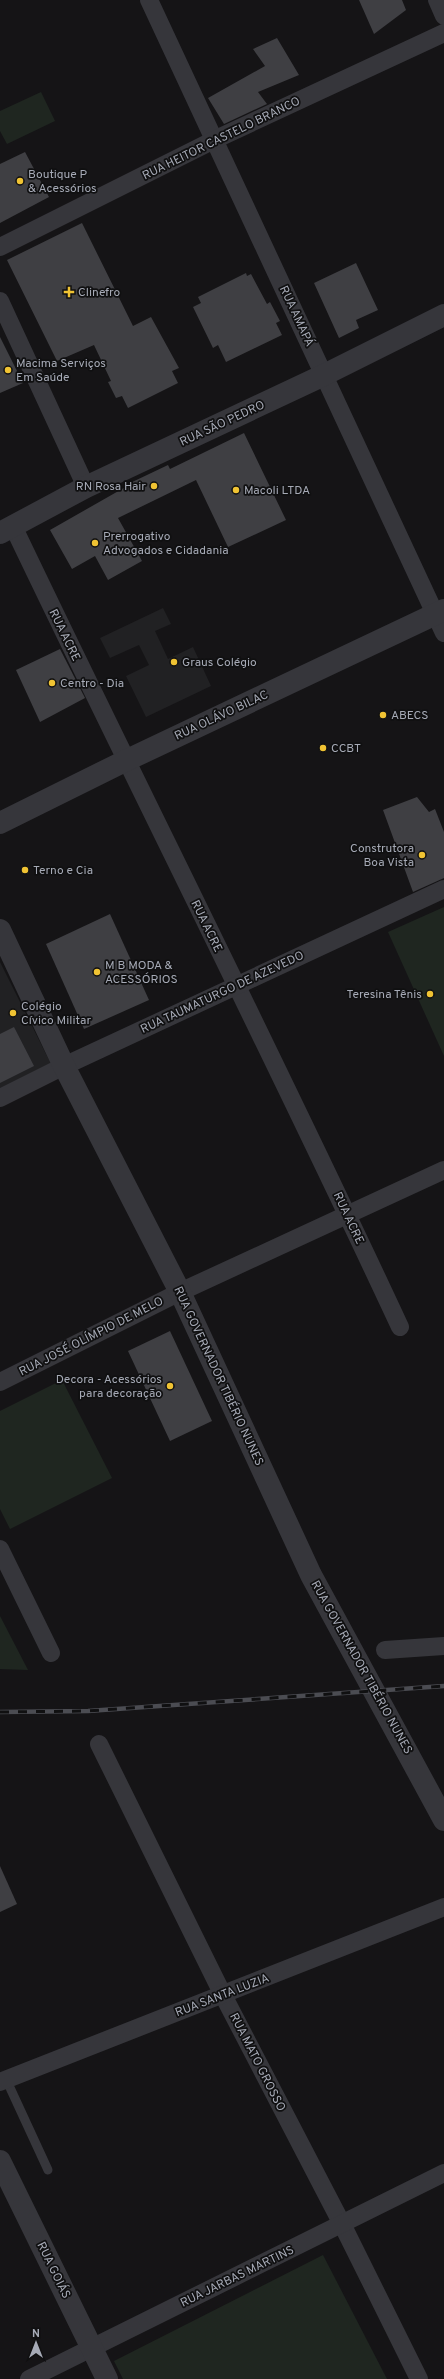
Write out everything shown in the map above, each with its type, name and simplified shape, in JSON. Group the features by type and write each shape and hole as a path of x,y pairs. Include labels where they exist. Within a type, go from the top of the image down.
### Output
{"street":[{"name":"RUA AMAPÁ","path":"150,0 324,375 441,619"},
{"path":"437,0 444,16"},
{"name":"RUA HEITOR CASTELO BRANCO","path":"0,247 214,140 444,33"},
{"path":"0,301 86,487"},
{"name":"RUA SÃO PEDRO","path":"6,530 86,487 324,375 444,315"},
{"name":"RUA ACRE","path":"6,530 125,761 236,985 400,1327"},
{"name":"RUA OLÁVO BILAC","path":"0,823 125,761 441,619"},
{"name":"RUA TAUMATURGO DE AZEVEDO","path":"0,1098 64,1066 236,985 444,889"},
{"name":"RUA GOVERNADOR TIBÉRIO NUNES","path":"0,930 64,1066 180,1292 311,1575 444,1820"},
{"name":"RUA JOSÉ OLÍMPIO DE MELO","path":"0,1382 180,1292 444,1170"},
{"path":"0,1550 50,1653"},
{"path":"385,1650 444,1646"},
{"name":"RUA MATO GROSSO","path":"99,1744 223,1995 342,2224 419,2379"},
{"name":"RUA SANTA LUZIA","path":"3,2080 223,1995 444,1907"},
{"name":"RUA GOIÁS","path":"0,2161 108,2379"},
{"name":"RUA JARBAS MARTINS","path":"29,2379 444,2173"}],"lane":[{"path":"3,2080 48,2170"}],"shaded area":[{"path":"41,92 55,121 7,144 0,131 0,111"},
{"name":"Graus Colégio","path":"163,608 171,624 155,631 168,659 193,647 211,686 146,717 126,676 149,665 139,645 110,658 100,638"},
{"name":"Teresina Tênis","path":"444,907 444,1056 388,932"},
{"name":"Colégio Cívico Militar","path":"0,962 51,1064 0,1089"},
{"path":"62,1380 112,1478 10,1529 0,1509 0,1411"},
{"path":"0,1616 28,1670 0,1669"},
{"path":"323,2255 387,2379 123,2379 114,2361"}],"building":[{"path":"359,0 402,0 406,10 374,34"},
{"path":"277,38 299,75 258,92 267,104 224,124 208,98 265,66 253,49"},
{"name":"Boutique P & Acessórios","path":"25,152 49,197 0,223 0,164"},
{"name":"Clinefro","path":"82,223 133,326 151,317 179,368 172,371 178,383 128,408 122,396 116,398 108,382 111,381 94,345 57,361 7,260"},
{"path":"356,263 378,310 356,320 359,328 339,338 314,283"},
{"path":"246,273 247,276 251,274 267,304 270,302 280,321 276,323 282,335 226,362 218,345 213,348 193,307 201,303 198,297"},
{"name":"Macima Serviços Em Saúde","path":"0,337 23,383 0,393"},
{"path":"244,433 286,520 228,547 196,480 118,518 142,561 108,580 95,556 72,569 50,530 129,485 128,484 168,465 170,469"},
{"name":"Centro - Dia","path":"60,649 85,698 40,722 16,670"},
{"name":"Construtora Boa Vista","path":"417,797 429,812 435,809 444,832 444,878 413,892 383,810"},
{"name":"M B MODA & ACESSÓRIOS","path":"110,914 149,1000 84,1029 46,944"},
{"path":"14,1027 34,1066 0,1083 0,1034"},
{"name":"Decora - Acessórios para decoração","path":"170,1331 212,1421 170,1441 128,1351"},
{"path":"0,1866 17,1904 0,1912"}],"railway":[{"path":"0,1712 88,1711 444,1686"}],"place":[{"name":"Boutique P & Acessórios","path":"20,181"},
{"name":"Clinefro","path":"69,292"},
{"name":"Macima Serviços Em Saúde","path":"8,370"},
{"name":"RN Rosa Hair","path":"154,486"},
{"name":"Macoli LTDA","path":"236,490"},
{"name":"Prerrogativo Advogados e Cidadania","path":"95,543"},
{"name":"Graus Colégio","path":"174,662"},
{"name":"Centro - Dia","path":"52,683"},
{"name":"ABECS","path":"383,715"},
{"name":"CCBT","path":"323,748"},
{"name":"Construtora Boa Vista","path":"422,855"},
{"name":"Terno e Cia","path":"25,870"},
{"name":"M B MODA & ACESSÓRIOS","path":"97,972"},
{"name":"Teresina Tênis","path":"430,994"},
{"name":"Colégio Cívico Militar","path":"13,1013"},
{"name":"Decora - Acessórios para decoração","path":"170,1386"}]}
